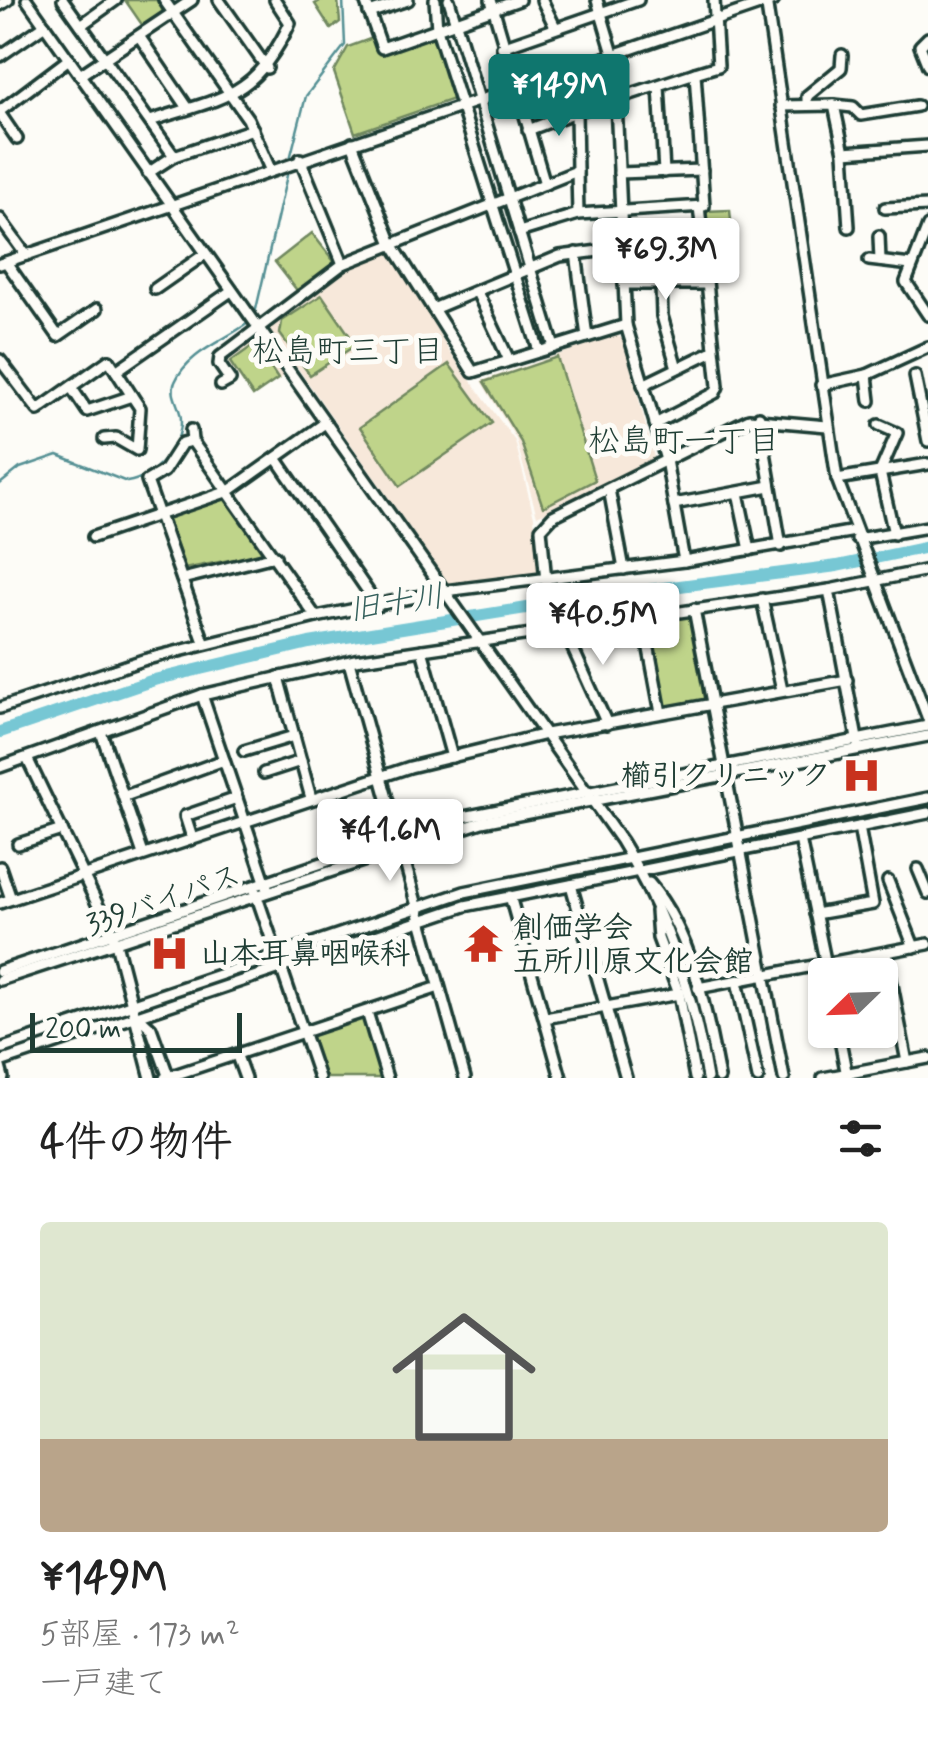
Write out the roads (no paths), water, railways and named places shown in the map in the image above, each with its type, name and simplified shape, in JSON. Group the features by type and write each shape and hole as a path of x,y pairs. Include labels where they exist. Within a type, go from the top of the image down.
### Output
{"street":[{"path":"0,6 8,0"},
{"path":"27,0 662,900 698,988 719,1078"},
{"path":"64,0 174,156"},
{"path":"81,24 114,0"},
{"path":"164,0 253,128 270,169"},
{"path":"80,75 192,0"},
{"path":"220,0 268,68"},
{"path":"150,121 230,94 268,68 290,23 274,0"},
{"path":"364,0 382,48 492,5 520,0"},
{"path":"435,0 438,29 539,352"},
{"path":"450,0 554,347"},
{"path":"542,0 554,27"},
{"path":"597,0 614,57 626,324 666,460 684,560"},
{"path":"502,47 638,0"},
{"path":"528,130 718,66 714,0"},
{"path":"370,13 404,1"},
{"path":"96,309 58,336 3,263 769,1 820,385 837,479 928,719"},
{"path":"492,5 544,184"},
{"path":"0,56 45,25"},
{"path":"139,36 188,108"},
{"path":"928,38 920,46 928,66"},
{"path":"807,103 807,96 841,68 842,55"},
{"path":"17,139 0,113 69,59"},
{"path":"519,232 578,214 704,206 695,73"},
{"path":"658,86 664,172"},
{"path":"781,106 807,103 854,107 861,115 917,106"},
{"path":"834,105 844,152 849,227"},
{"path":"576,112 578,214"},
{"path":"148,173 174,156 253,128"},
{"path":"352,143 392,244 473,372 626,324"},
{"path":"844,152 928,146"},
{"path":"298,160 343,264"},
{"path":"619,174 702,170"},
{"path":"221,386 230,380 219,364 220,357 343,264 577,171"},
{"path":"699,206 700,246"},
{"path":"886,208 928,206"},
{"path":"0,218 26,255"},
{"path":"928,226 906,282 928,315"},
{"path":"879,236 874,260 911,265"},
{"path":"432,310 576,253 706,245 715,393 655,424"},
{"path":"576,253 587,337"},
{"path":"155,288 204,254"},
{"path":"624,284 707,284"},
{"path":"662,284 662,316 678,368"},
{"path":"116,371 230,291"},
{"path":"477,292 509,360"},
{"path":"820,385 866,375 928,347"},
{"path":"643,386 713,351"},
{"path":"0,360 38,410 109,360 140,408 137,450 116,438 104,439"},
{"path":"866,375 870,401"},
{"path":"915,376 928,440"},
{"path":"71,387 87,411 132,396"},
{"path":"546,581 540,538 544,523 759,417 826,426"},
{"path":"759,417 780,546"},
{"path":"93,537 228,491 325,423"},
{"path":"879,425 897,432 880,472 894,534"},
{"path":"204,642 147,481 164,472 182,442 192,436 316,617"},
{"path":"276,458 378,606"},
{"path":"837,479 928,464"},
{"path":"674,504 770,486"},
{"path":"609,488 624,569"},
{"path":"738,492 750,550"},
{"path":"0,708 204,642 316,617 447,594 750,550 894,534 928,526"},
{"path":"182,579 275,556"},
{"path":"0,754 2,766 202,694 349,662 829,590 928,570"},
{"path":"829,590 859,745 928,726"},
{"path":"762,599 782,690"},
{"path":"694,609 784,1078"},
{"path":"643,617 661,713"},
{"path":"564,630 607,724"},
{"path":"422,650 452,757"},
{"path":"349,662 465,1078"},
{"path":"278,677 312,798"},
{"path":"0,867 5,901 380,775 546,734 847,680"},
{"path":"202,694 266,885 397,836 453,820 590,797"},
{"path":"102,732 142,854"},
{"path":"244,751 294,736"},
{"name":"339バイパス","path":"0,980 266,885 482,822 859,745 928,736"},
{"path":"26,758 114,938 135,1002 137,1031 152,1078"},
{"path":"124,796 224,760"},
{"path":"264,773 301,761"},
{"path":"192,838 185,816 237,798"},
{"path":"4,1078 0,1065 419,920 928,798"},
{"path":"740,844 800,839 927,816"},
{"path":"815,914 873,904 859,827"},
{"path":"18,844 62,830"},
{"path":"800,839 824,958"},
{"path":"638,869 666,930 690,998 707,1078"},
{"path":"0,1048 276,953 492,886 638,869"},
{"path":"918,869 928,892"},
{"path":"888,881 914,946"},
{"path":"571,884 626,1078"},
{"path":"255,889 318,1078"},
{"path":"510,896 561,1078"},
{"path":"656,907 658,938 679,994 695,1078"},
{"path":"0,971 114,938"},
{"path":"871,958 928,944"},
{"path":"886,954 907,1062"},
{"path":"698,988 808,972"},
{"path":"737,982 758,1078"},
{"path":"138,1016 151,1028 167,1078 439,987"},
{"path":"545,1018 679,994"},
{"path":"367,1012 387,1078"},
{"path":"842,1048 847,1076"},
{"path":"238,1056 244,1078"},
{"path":"823,1078 928,1058"}],"waterway":[{"path":"289,163 306,96 345,45 343,0"},
{"path":"254,318 288,171"},
{"path":"0,484 20,468 58,455 127,482 147,474 164,460 177,441 181,420 174,387 181,372 197,355 248,323"},
{"name":"旧十川","path":"0,732 154,680 309,643 601,596 837,566 928,547"},
{"path":"746,842 928,807"},
{"path":"642,863 733,845"},
{"path":"424,912 501,891 629,865"},
{"path":"286,958 411,916"},
{"path":"142,1006 274,962"},
{"path":"91,1023 130,1010"},
{"path":"0,1054 41,1040"}],"place":[{"name":"櫛引クリニック","path":"861,775"},
{"name":"創価学会 五所川原文化会館","path":"483,944"},
{"name":"山本耳鼻咽喉科","path":"170,953"}],"district":[{"name":"松島町三丁目","path":"348,350"},
{"name":"松島町一丁目","path":"684,440"}]}
